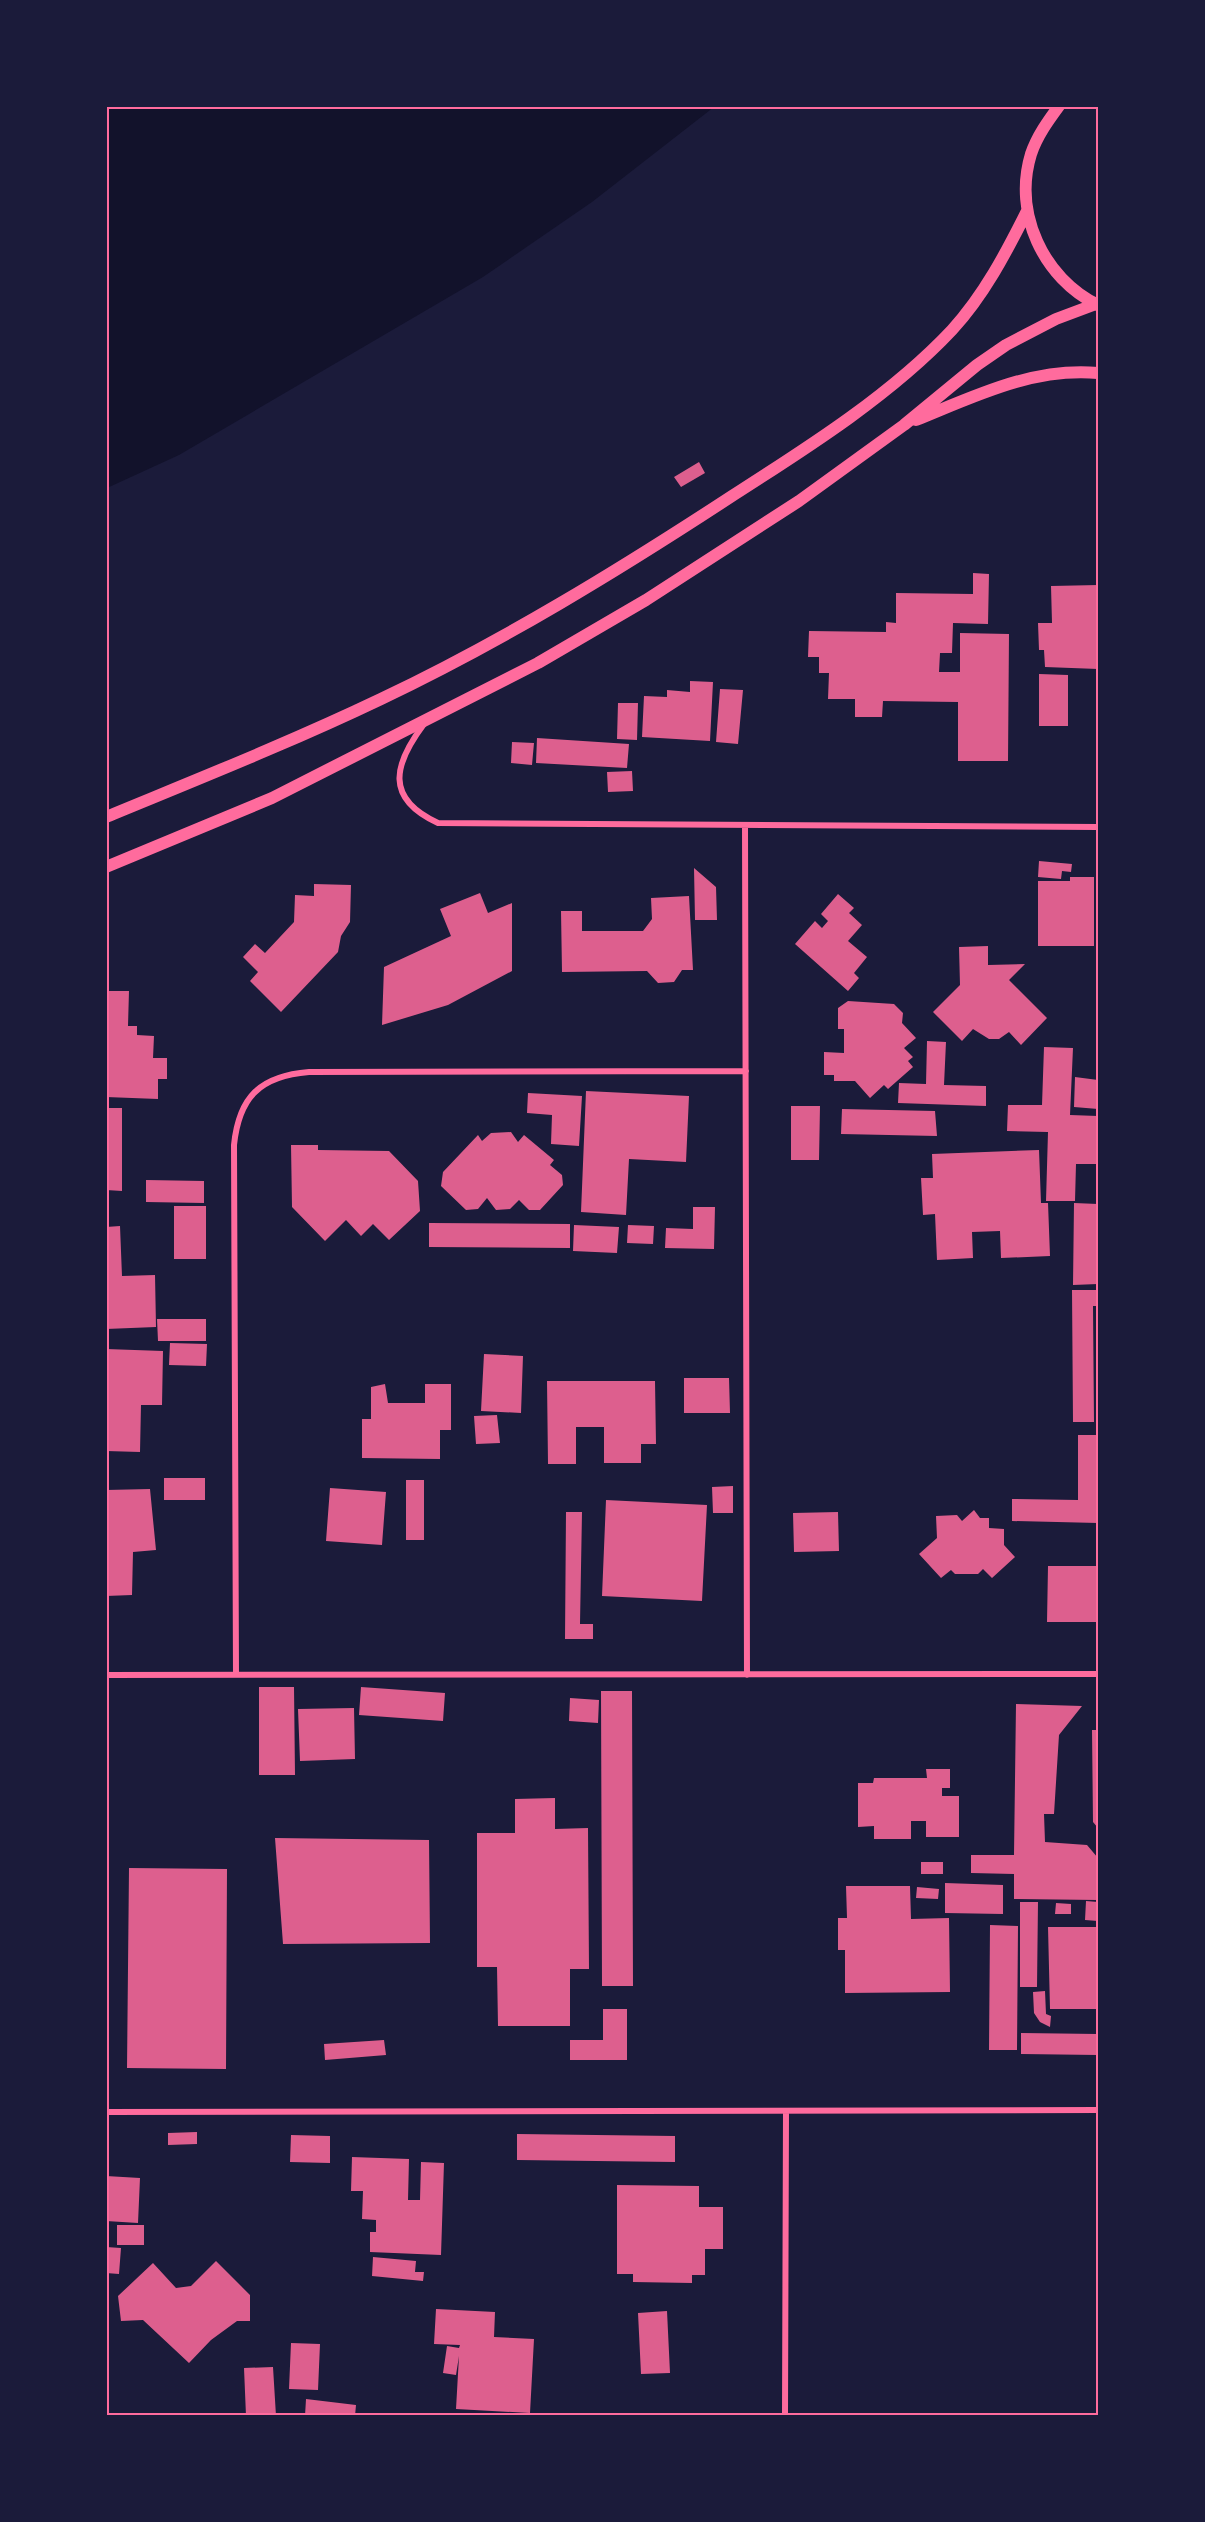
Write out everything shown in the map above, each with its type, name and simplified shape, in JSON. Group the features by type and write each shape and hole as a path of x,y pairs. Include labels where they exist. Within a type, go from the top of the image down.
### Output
{"main road":[{"path":"1059,106 1043,127 1031,153 1026,182 1027,211 1038,244 1052,269 1072,289 1097,304"},
{"path":"106,817 253,757 382,699 494,641 622,568 783,463 878,395 933,350 989,282 1027,211"},
{"path":"106,867 272,798 424,723 538,663 646,600 790,507 904,425 977,365 1006,345 1056,319 1097,304"},
{"path":"904,425 1030,377 1056,373 1098,373"}],"street":[{"path":"424,723 405,749 400,766 400,785 408,802 421,815 438,823 1098,827"},
{"path":"746,825 747,1675"},
{"path":"236,1675 234,1145 236,1122 247,1101 263,1084 285,1074 309,1072 746,1071"},
{"path":"106,1675 1098,1674"},
{"path":"106,2112 1098,2110"},
{"path":"785,2415 786,2111"}],"shaded area":[{"path":"106,107 714,107 592,202 483,277 179,455 107,488"}],"building":[{"path":"699,462 705,473 681,487 674,477"},
{"path":"973,573 989,574 988,624 953,623 952,653 940,653 939,672 960,672 960,633 1009,634 1008,761 958,761 958,702 883,701 882,717 855,717 855,699 828,699 829,673 819,673 819,657 808,657 809,631 886,632 886,622 896,623 896,593 973,594"},
{"path":"1098,585 1098,669 1045,667 1044,650 1039,650 1038,623 1052,623 1051,586"},
{"path":"1039,674 1068,675 1068,726 1039,726"},
{"path":"690,681 713,682 710,741 642,737 644,696 667,697 667,690 690,692"},
{"path":"720,689 743,690 738,744 716,742"},
{"path":"618,703 638,703 637,740 617,739"},
{"path":"537,738 629,744 627,768 536,763"},
{"path":"512,742 534,743 532,765 511,763"},
{"path":"632,771 633,791 608,792 607,772"},
{"path":"1039,861 1072,864 1071,872 1062,871 1061,879 1038,877"},
{"path":"694,868 716,887 717,920 695,920"},
{"path":"1070,877 1094,877 1094,946 1038,946 1038,881 1070,881"},
{"path":"314,884 351,885 350,922 341,936 338,952 281,1012 250,981 258,972 243,957 255,944 265,953 294,922 295,895 314,896"},
{"path":"480,893 488,913 512,903 512,971 448,1005 382,1025 384,967 451,936 440,909"},
{"path":"838,894 854,908 849,913 862,925 848,941 867,957 854,973 859,978 848,991 795,944 815,921 822,928 828,921 821,914"},
{"path":"689,896 693,970 682,970 674,982 658,983 647,971 562,972 561,911 582,911 582,931 643,931 652,919 651,898"},
{"path":"988,946 988,965 1025,964 1009,980 1047,1018 1021,1045 1009,1032 999,1039 989,1039 973,1029 962,1041 933,1012 960,985 959,947"},
{"path":"106,991 129,991 128,1026 137,1026 137,1035 154,1036 153,1058 167,1058 167,1079 158,1079 158,1099 106,1097"},
{"path":"848,1001 894,1004 903,1013 902,1023 916,1038 904,1048 913,1057 908,1061 913,1067 888,1089 884,1085 870,1098 855,1081 834,1081 834,1075 824,1075 824,1052 844,1053 844,1029 838,1029 838,1008"},
{"path":"927,1041 946,1042 944,1085 986,1086 986,1106 898,1103 899,1083 926,1084"},
{"path":"1044,1047 1073,1048 1070,1115 1098,1116 1098,1164 1076,1164 1075,1201 1046,1201 1048,1132 1007,1131 1008,1105 1042,1105"},
{"path":"1075,1077 1098,1080 1098,1109 1074,1107"},
{"path":"586,1091 689,1096 686,1162 629,1159 626,1215 581,1212"},
{"path":"528,1093 582,1096 579,1146 551,1144 552,1115 527,1113"},
{"path":"791,1106 820,1106 819,1160 791,1160"},
{"path":"106,1108 122,1108 122,1191 106,1190"},
{"path":"842,1109 935,1111 937,1136 841,1134"},
{"path":"511,1132 518,1142 524,1135 554,1160 550,1165 562,1175 563,1185 540,1210 529,1210 519,1200 510,1209 496,1210 487,1198 478,1209 466,1210 441,1186 443,1172 478,1135 482,1141 491,1133"},
{"path":"291,1145 318,1145 318,1150 389,1151 418,1181 420,1211 389,1240 373,1224 361,1236 346,1220 325,1241 292,1207"},
{"path":"1039,1150 1041,1203 1048,1203 1050,1256 1001,1258 1000,1231 972,1232 973,1258 937,1260 935,1214 923,1215 921,1178 933,1178 932,1154"},
{"path":"146,1180 204,1181 204,1203 146,1202"},
{"path":"1074,1203 1098,1204 1098,1284 1073,1285"},
{"path":"174,1206 206,1206 206,1259 174,1259"},
{"path":"693,1207 715,1207 714,1249 665,1248 666,1228 693,1229"},
{"path":"429,1223 570,1224 570,1248 429,1247"},
{"path":"574,1225 619,1227 617,1253 573,1251"},
{"path":"628,1225 654,1226 653,1244 627,1243"},
{"path":"120,1226 122,1276 155,1275 156,1327 106,1329 106,1227"},
{"path":"1072,1290 1098,1290 1098,1306 1093,1306 1094,1422 1073,1422"},
{"path":"157,1319 206,1319 206,1341 158,1341"},
{"path":"170,1343 207,1344 206,1366 169,1365"},
{"path":"106,1349 163,1351 162,1405 141,1405 140,1452 106,1451"},
{"path":"484,1354 523,1356 521,1413 481,1411"},
{"path":"684,1378 729,1378 730,1413 684,1413"},
{"path":"547,1381 655,1381 656,1444 641,1444 641,1463 604,1463 604,1427 576,1427 576,1464 548,1464"},
{"path":"385,1384 388,1403 425,1403 425,1384 451,1384 451,1430 440,1430 440,1459 362,1458 362,1419 371,1419 371,1387"},
{"path":"497,1415 500,1443 476,1444 474,1416"},
{"path":"1078,1435 1098,1435 1098,1523 1012,1521 1012,1499 1078,1500"},
{"path":"164,1478 205,1478 205,1500 164,1500"},
{"path":"406,1480 424,1480 424,1540 406,1540"},
{"path":"733,1486 733,1513 713,1513 712,1487"},
{"path":"330,1488 386,1492 382,1545 326,1541"},
{"path":"150,1489 156,1550 133,1552 132,1595 106,1596 106,1490"},
{"path":"606,1500 707,1505 702,1601 602,1596"},
{"path":"974,1510 980,1518 989,1518 989,1528 1004,1529 1004,1545 1015,1557 992,1578 983,1569 978,1574 955,1574 951,1570 941,1578 919,1554 937,1538 936,1516 957,1515 962,1521"},
{"path":"566,1512 582,1512 580,1624 593,1624 593,1639 565,1639"},
{"path":"838,1512 839,1551 794,1552 793,1513"},
{"path":"1048,1566 1096,1566 1096,1622 1047,1622"},
{"path":"259,1687 294,1687 295,1775 259,1775"},
{"path":"361,1687 445,1693 443,1721 359,1715"},
{"path":"601,1691 632,1691 633,1986 602,1986"},
{"path":"570,1698 599,1700 598,1723 569,1721"},
{"path":"1016,1704 1082,1706 1059,1735 1054,1814 1044,1814 1045,1842 1087,1845 1098,1858 1098,1900 1014,1899 1014,1874 971,1873 971,1855 1014,1855"},
{"path":"354,1708 355,1759 300,1761 298,1709"},
{"path":"1092,1730 1098,1730 1098,1828 1093,1822"},
{"path":"926,1769 950,1769 950,1788 942,1788 942,1796 959,1796 959,1837 926,1837 926,1821 911,1821 911,1839 874,1839 874,1826 858,1827 858,1783 873,1783 874,1778 927,1778"},
{"path":"555,1798 555,1829 588,1828 589,1969 570,1969 570,2026 498,2026 497,1967 477,1967 477,1833 515,1833 515,1799"},
{"path":"275,1838 429,1840 430,1943 283,1944"},
{"path":"921,1862 943,1862 943,1874 921,1874"},
{"path":"129,1868 227,1869 226,2069 127,2068"},
{"path":"945,1883 1003,1885 1003,1914 945,1913"},
{"path":"846,1886 910,1886 911,1919 949,1918 950,1992 845,1993 845,1950 838,1950 838,1918 847,1918"},
{"path":"917,1887 939,1889 938,1899 916,1898"},
{"path":"1086,1901 1098,1902 1098,1921 1085,1920"},
{"path":"1020,1902 1038,1902 1037,1987 1020,1987"},
{"path":"1056,1903 1071,1904 1071,1914 1055,1914"},
{"path":"990,1925 1018,1926 1017,2050 989,2050"},
{"path":"1048,1927 1098,1927 1098,2009 1050,2009"},
{"path":"1045,1991 1046,2014 1051,2016 1050,2027 1040,2022 1034,2013 1033,1992"},
{"path":"603,2009 627,2009 627,2060 570,2060 570,2040 603,2040"},
{"path":"1021,2033 1098,2034 1098,2055 1021,2054"},
{"path":"384,2040 386,2055 325,2060 324,2044"},
{"path":"197,2132 197,2144 168,2145 168,2133"},
{"path":"106,2134 109,2134 108,2152 106,2152"},
{"path":"517,2134 675,2136 675,2162 517,2160"},
{"path":"291,2135 330,2136 330,2163 290,2162"},
{"path":"352,2157 409,2159 408,2200 420,2200 421,2162 444,2163 441,2255 370,2252 370,2232 376,2232 376,2220 362,2219 363,2191 351,2191"},
{"path":"106,2176 140,2178 138,2223 106,2221"},
{"path":"617,2185 699,2186 699,2207 723,2207 723,2249 705,2249 705,2275 692,2275 692,2283 633,2282 633,2274 617,2274"},
{"path":"117,2225 144,2225 144,2245 117,2245"},
{"path":"106,2247 121,2248 119,2274 106,2273"},
{"path":"373,2257 416,2261 415,2272 424,2272 423,2281 372,2276"},
{"path":"216,2261 250,2295 250,2321 237,2321 211,2340 189,2363 143,2320 121,2321 118,2296 153,2263 176,2288 191,2286"},
{"path":"436,2309 495,2312 494,2337 534,2339 530,2413 456,2409 459,2356 456,2375 443,2373 447,2346 459,2348 460,2345 434,2344"},
{"path":"667,2311 670,2373 641,2374 638,2313"},
{"path":"291,2343 320,2344 318,2390 289,2389"},
{"path":"273,2367 276,2416 246,2416 244,2368"},
{"path":"306,2399 356,2405 355,2416 305,2416"}]}
